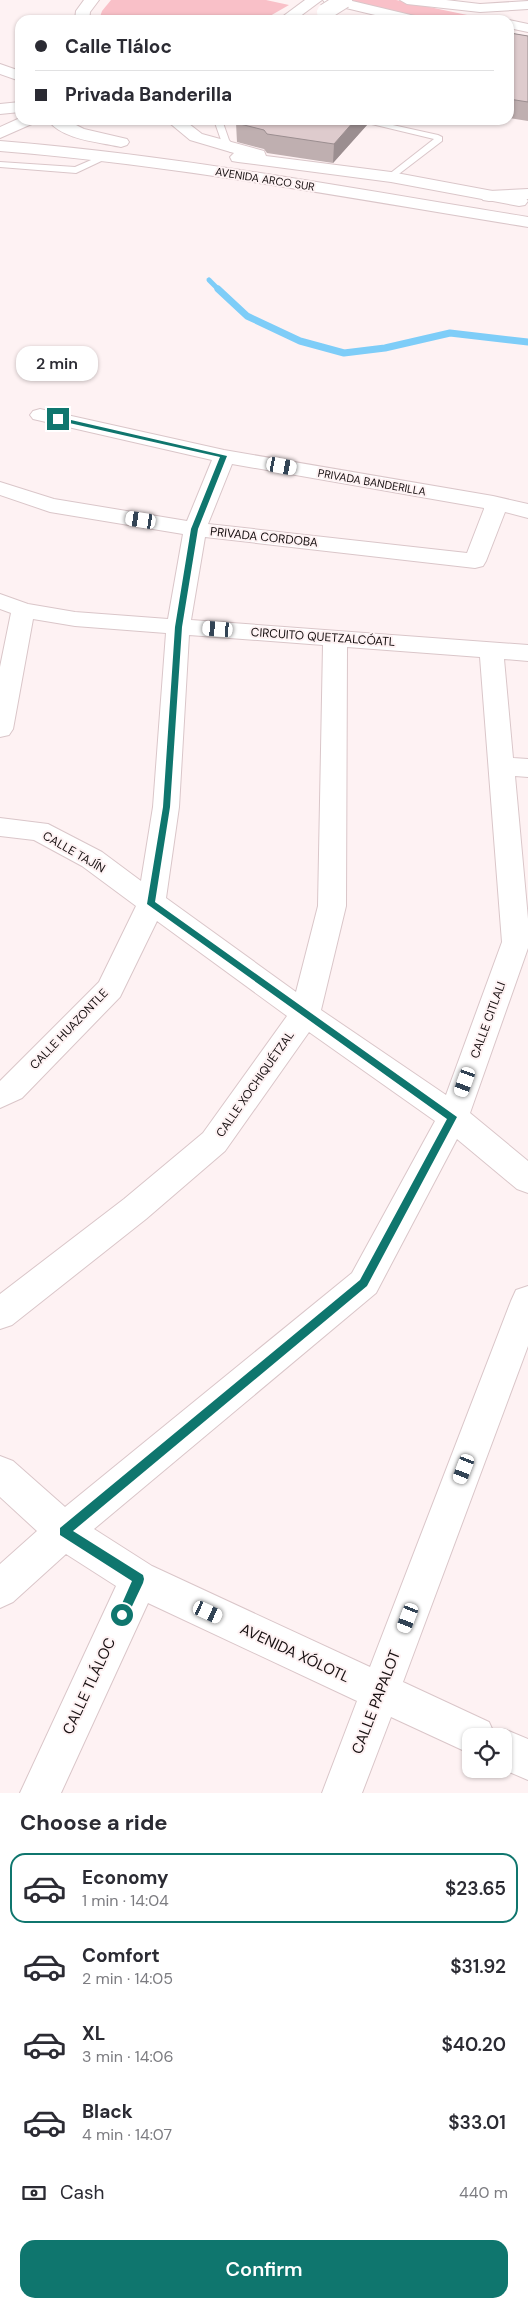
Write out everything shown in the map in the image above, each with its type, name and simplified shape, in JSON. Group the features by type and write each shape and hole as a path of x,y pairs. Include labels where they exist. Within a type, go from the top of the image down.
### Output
{"main road":[{"path":"83,15 83,11 92,0"},
{"path":"323,11 344,0"},
{"path":"401,0 469,15"},
{"path":"407,0 480,8 528,5"},
{"path":"293,15 310,4"},
{"path":"323,11 367,11 388,15"},
{"path":"367,11 375,15"},
{"path":"367,11 380,15"},
{"path":"514,25 528,28"},
{"path":"0,69 15,74"},
{"path":"0,99 15,100"},
{"path":"0,109 15,102"},
{"path":"0,133 17,125"},
{"path":"62,125 84,134 137,145"},
{"path":"180,125 196,138 233,150 311,166"},
{"name":"AVENIDA ARCO SUR","path":"0,146 108,156 528,222"},
{"name":"AVENIDA ARCO SUR","path":"185,151 391,177 528,203"},
{"path":"489,196 528,194"},
{"name":"PRIVADA BANDERILLA","path":"40,415 224,456 528,511"},
{"name":"CALLE HUAZONTLE","path":"0,1096 11,1089 110,989 151,904 166,807 178,627 195,529 224,456"},
{"name":"PRIVADA CORDOBA","path":"0,488 50,505 195,529 475,561 494,506"},
{"name":"CIRCUITO QUETZALCÓATL","path":"0,601 23,610 74,619 528,653"},
{"path":"0,729 23,610"},
{"name":"CALLE XOCHIQUÉTZAL","path":"0,1314 135,1209 214,1142 305,1014 332,906 334,637"},
{"name":"CALLE CITLALI","path":"0,1590 64,1531 364,1283 452,1117 516,942 515,767 491,649"},
{"name":"CALLE TAJÍN","path":"0,827 39,831 92,859 151,904 452,1117 528,1180"},
{"name":"CALLE PAPALOT","path":"342,1793 528,1302"},
{"name":"AVENIDA XÓLOTL","path":"0,1473 64,1531 139,1579 462,1730"},
{"name":"CALLE TLÁLOC","path":"40,1793 139,1579"},
{"path":"512,1753 528,1760"}],"lane":[{"path":"220,125 225,140 233,150"},
{"path":"382,125 438,137 438,141 391,177"},
{"path":"0,164 5,166 76,170 108,156"}],"shaded area":[{"path":"111,0 266,0 289,5 272,15 101,15"},
{"path":"351,0 396,0 467,15 404,15 348,2"}],"building":[{"path":"514,34 528,36 528,102 514,100"},
{"path":"244,125 351,125 334,144 267,134 264,130"}],"waterway":[{"path":"209,280 218,289"},
{"path":"218,289 247,316 300,341 344,353 385,348 450,333 528,342"}],"route":[{"path":"58,419 224,456 195,529 178,627 166,807 151,904 452,1117 364,1283 64,1531 139,1579 122,1615"}]}
